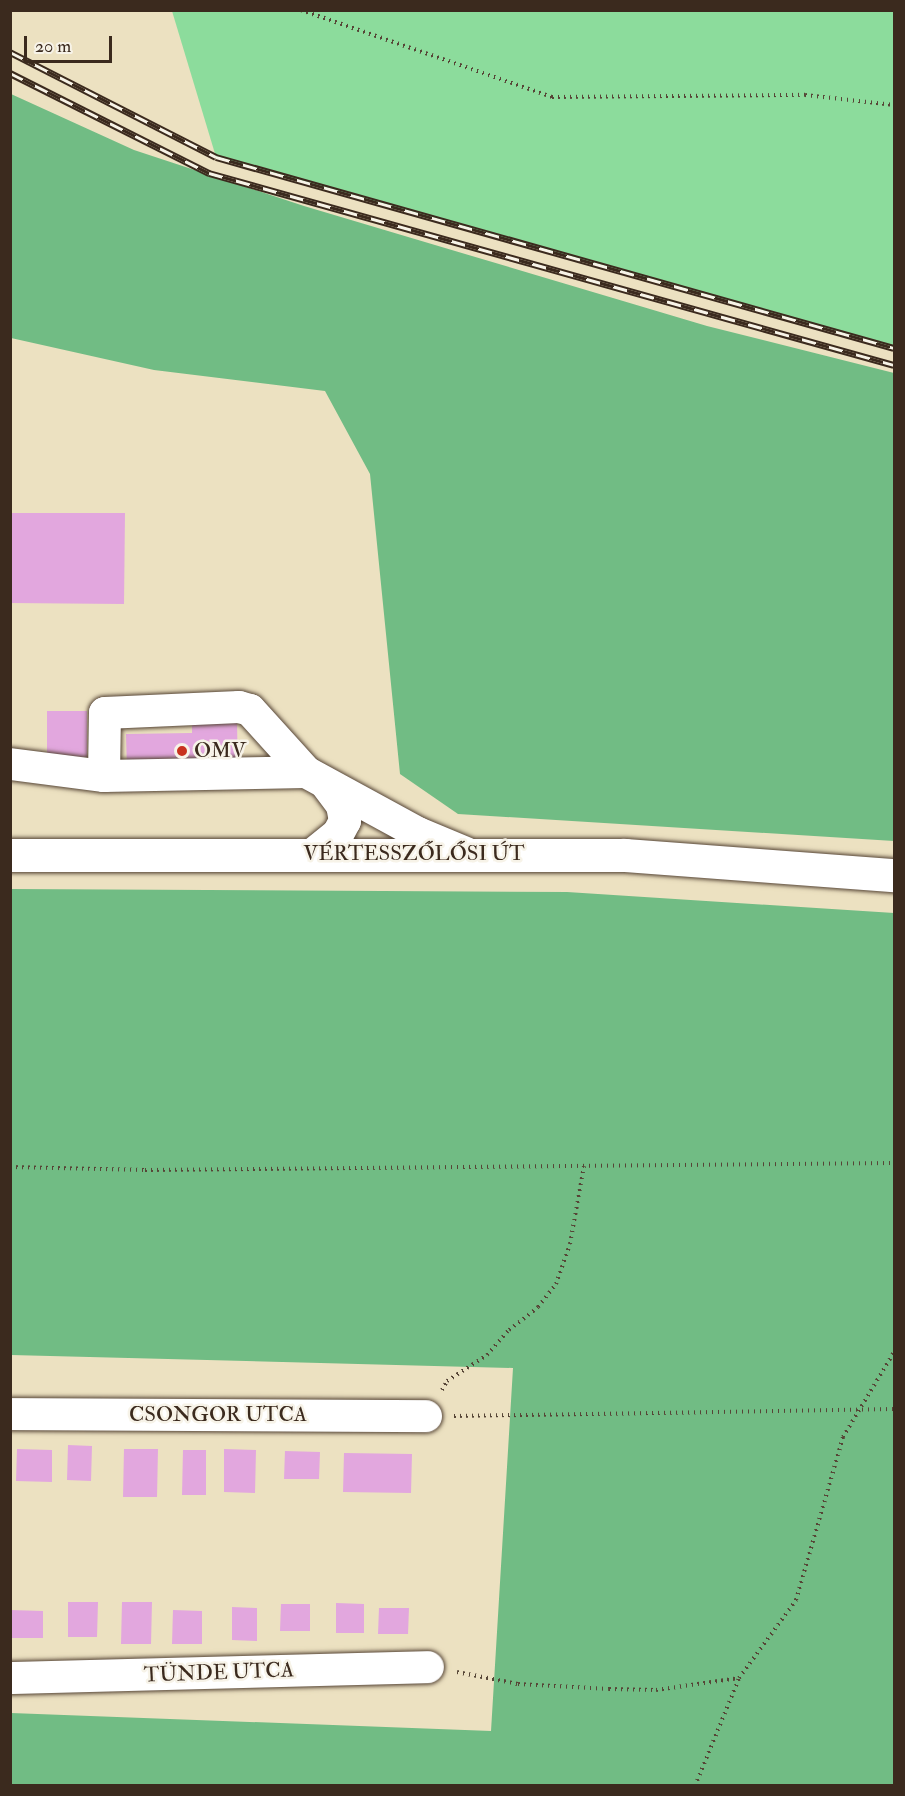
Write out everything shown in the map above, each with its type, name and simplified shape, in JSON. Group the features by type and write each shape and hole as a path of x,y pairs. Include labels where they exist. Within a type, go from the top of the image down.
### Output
{"main road":[{"name":"VÉRTESSZŐLŐSI ÚT","path":"10,855 466,853 625,855 894,875"}],"street":[{"path":"104,776 105,712 239,707 250,710 342,805 345,821 338,834 312,855"},
{"path":"10,764 104,776 316,778 418,833 466,853"},
{"name":"CSONGOR UTCA","path":"10,1414 426,1416"},
{"name":"TÜNDE UTCA","path":"10,1678 428,1667"}],"path":[{"path":"301,10 552,97 805,95 894,105"},
{"path":"10,1167 145,1170 894,1162"},
{"path":"426,1416 447,1381 487,1355 509,1330 538,1307 556,1284 570,1244 584,1166"},
{"path":"694,1785 739,1678 796,1600 843,1437 894,1352"},
{"path":"426,1416 894,1409"},
{"path":"428,1667 518,1684 609,1689 656,1690 739,1678"}],"green space":[{"path":"172,11 894,11 894,347 216,157"},
{"path":"11,94 134,150 304,206 707,326 894,373 894,841 458,814 400,774 370,474 325,391 154,370 11,338"},
{"path":"11,889 567,892 894,913 894,1785 11,1785 11,1713 491,1731 513,1368 11,1355"}],"building":[{"path":"10,513 125,513 124,604 10,603"},
{"path":"47,711 87,711 87,757 47,757"},
{"name":"OMV","path":"237,719 238,782 127,770 126,734 192,733 192,720"},
{"path":"68,1445 92,1446 91,1481 67,1480"},
{"path":"17,1449 52,1450 52,1482 16,1481"},
{"path":"124,1449 158,1449 157,1497 123,1497"},
{"path":"224,1449 256,1450 255,1493 224,1492"},
{"path":"183,1450 206,1450 206,1495 182,1495"},
{"path":"285,1451 320,1452 319,1479 284,1479"},
{"path":"344,1453 412,1454 411,1493 343,1492"},
{"path":"68,1602 98,1602 97,1637 68,1637"},
{"path":"122,1602 152,1602 151,1644 121,1644"},
{"path":"336,1603 364,1604 364,1633 336,1633"},
{"path":"281,1604 310,1604 310,1631 280,1631"},
{"path":"232,1607 257,1608 257,1641 232,1640"},
{"path":"379,1608 409,1608 408,1634 378,1634"},
{"path":"10,1610 43,1611 43,1638 10,1638"},
{"path":"173,1610 202,1611 202,1644 172,1644"}],"railway":[{"path":"10,52 216,157 894,348"},
{"path":"10,73 209,173 894,365"}],"place":[{"name":"OMV","path":"182,751"}]}
